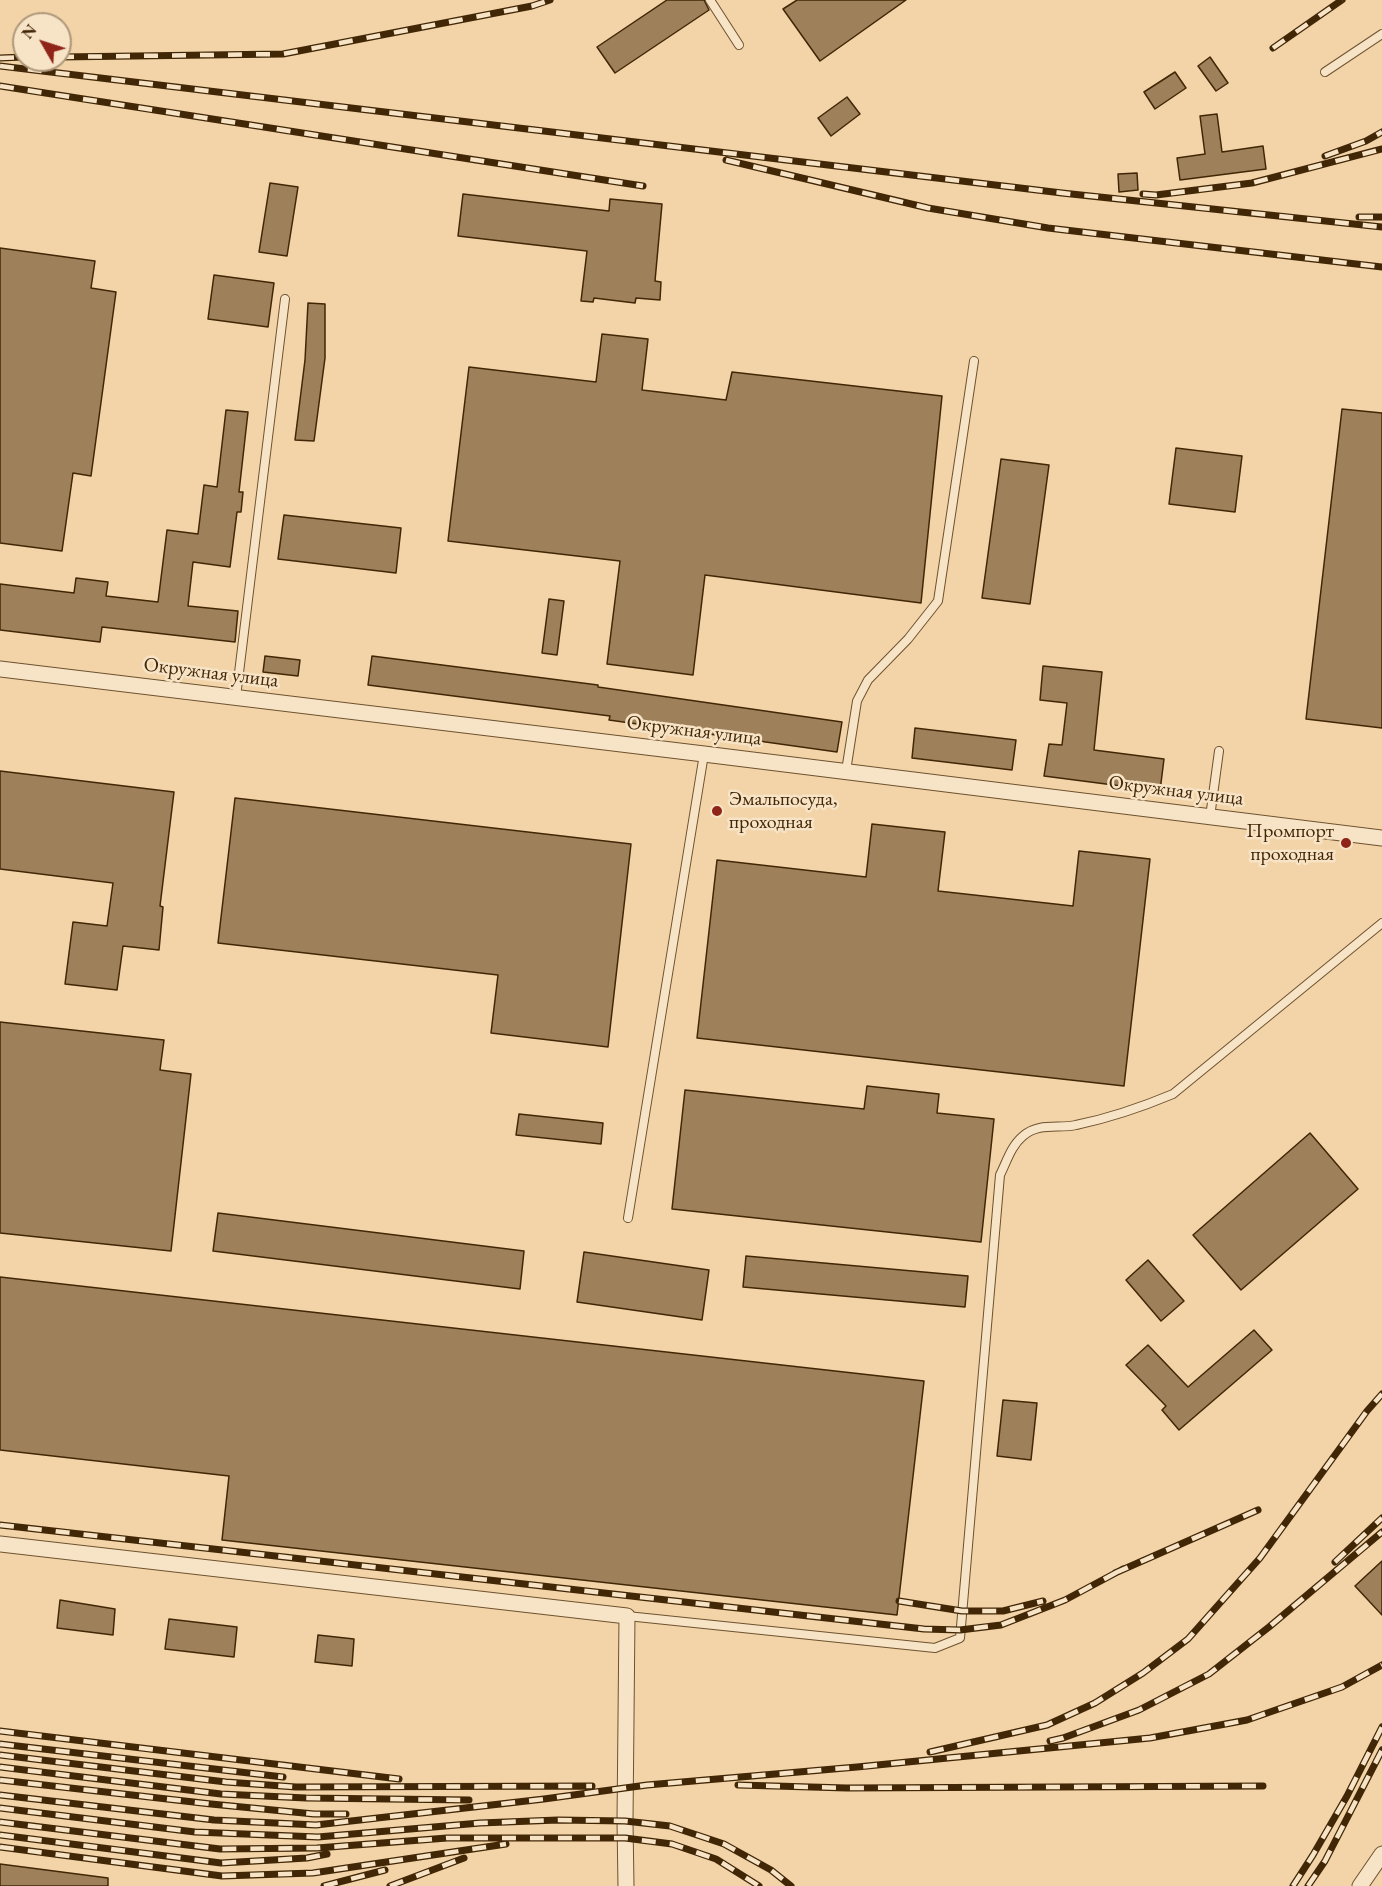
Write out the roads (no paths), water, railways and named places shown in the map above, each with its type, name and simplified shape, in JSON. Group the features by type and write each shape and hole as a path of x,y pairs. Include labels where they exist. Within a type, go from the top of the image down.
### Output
{"street":[{"name":"Окружная улица","path":"0,669 1382,838"},
{"path":"0,1544 627,1616 626,1886"},
{"path":"1360,1886 1382,1854"}],"lane":[{"path":"710,0 739,45"},
{"path":"1325,72 1382,34"},
{"path":"236,697 285,299"},
{"path":"846,771 857,701 868,680 908,639 938,601 974,361"},
{"path":"1210,817 1219,751"},
{"path":"628,1218 704,754"},
{"path":"627,1616 935,1648 960,1638 1000,1175 1013,1147 1025,1134 1047,1126 1074,1125 1139,1108 1173,1094 1382,923"}],"railway":[{"path":"72,57 283,54 532,6 550,0"},
{"path":"1273,48 1342,0"},
{"path":"0,58 12,58"},
{"path":"0,66 1062,193 1382,227"},
{"path":"0,86 643,186"},
{"path":"1325,156 1366,141 1382,132"},
{"path":"1143,194 1156,195 1252,183 1382,149"},
{"path":"726,160 928,208 1048,228 1382,267"},
{"path":"1359,217 1382,217"},
{"path":"930,1752 1047,1725 1095,1703 1143,1673 1188,1639 1260,1558 1367,1411 1382,1394"},
{"path":"1115,1573 1258,1510"},
{"path":"1335,1562 1382,1518"},
{"path":"0,1525 924,1629 960,1630 1001,1625 1065,1600 1123,1569"},
{"path":"1050,1741 1139,1710 1209,1674 1382,1532"},
{"path":"899,1601 962,1611 1003,1611 1043,1601"},
{"path":"0,1795 214,1820 316,1825 647,1785 1150,1738 1247,1720 1342,1687 1382,1665"},
{"path":"1293,1886 1347,1796 1382,1727"},
{"path":"0,1731 399,1779"},
{"path":"0,1744 283,1777"},
{"path":"1308,1886 1325,1861 1382,1750"},
{"path":"0,1755 226,1782 296,1787 592,1786"},
{"path":"0,1767 221,1794 306,1798 469,1800"},
{"path":"0,1780 211,1804 314,1814 346,1814"},
{"path":"738,1785 847,1788 1263,1786"},
{"path":"0,1808 195,1832 318,1837 480,1823 558,1820 625,1821 670,1826 724,1844 771,1870 791,1886"},
{"path":"0,1822 220,1849 317,1848 447,1838 625,1838 672,1844 716,1859 759,1886"},
{"path":"0,1835 221,1863 307,1858 327,1854"},
{"path":"0,1847 222,1876 313,1873 506,1844"},
{"path":"390,1886 464,1858"},
{"path":"324,1886 385,1870"}],"place":[{"name":"Эмальпосуда, проходная","path":"717,811"},
{"name":"Промпорт проходная","path":"1346,843"}]}
